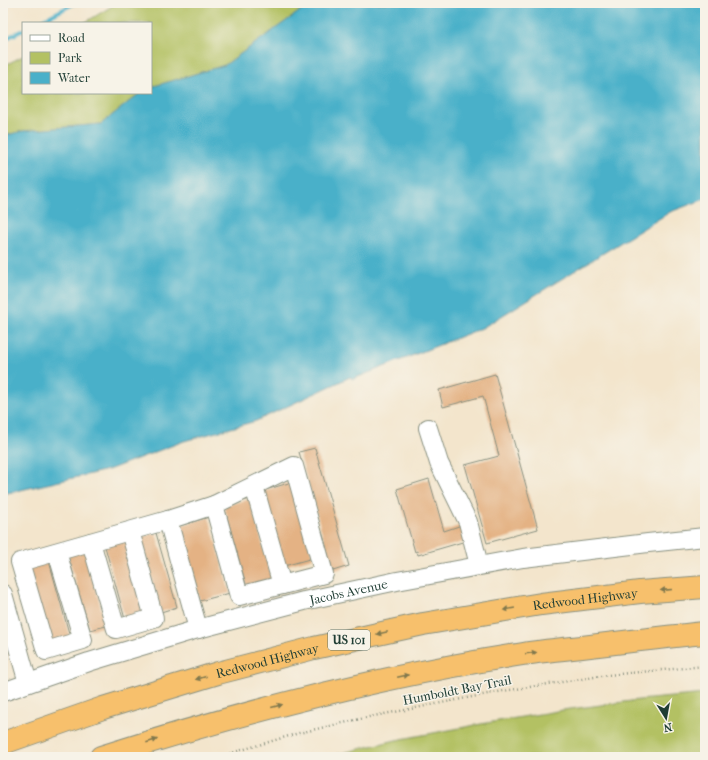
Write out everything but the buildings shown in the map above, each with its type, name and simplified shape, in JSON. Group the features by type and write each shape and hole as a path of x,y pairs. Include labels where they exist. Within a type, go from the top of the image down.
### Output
{"highway":[{"name":"Redwood Highway","path":"3,743 102,708 218,673 314,648 423,624 541,604 640,592 705,587"},
{"path":"101,757 218,722 383,680 523,654 705,633"}],"street":[{"path":"428,428 439,463 468,522 479,565"},
{"path":"57,552 83,640 46,651 20,562 214,506 294,466 324,574 239,596 214,506"},
{"path":"254,486 282,585"},
{"path":"168,520 198,629"},
{"path":"91,542 116,629 154,618 130,531"},
{"name":"Jacobs Avenue","path":"3,692 89,662 198,629 304,601 397,581 523,558 648,543 705,538"},
{"path":"3,594 28,683"}],"path":[{"name":"Humboldt Bay Trail","path":"218,757 299,734 369,717 503,690 608,675 705,666"}],"green space":[{"path":"117,3 310,3 225,65 152,87 152,22 86,22"},
{"path":"22,56 22,94 139,94 101,124 23,131 3,136 3,66"},
{"path":"705,694 705,757 326,757 396,740 563,710 639,700"}],"water":[{"path":"310,3 705,3 705,199 670,212 482,328 353,379 350,377 256,421 184,441 108,470 3,494 3,136 23,131 101,124 139,94 152,94 152,87 225,65"}],"waterway":[{"path":"39,22 75,3"},
{"path":"3,40 22,30"}]}
